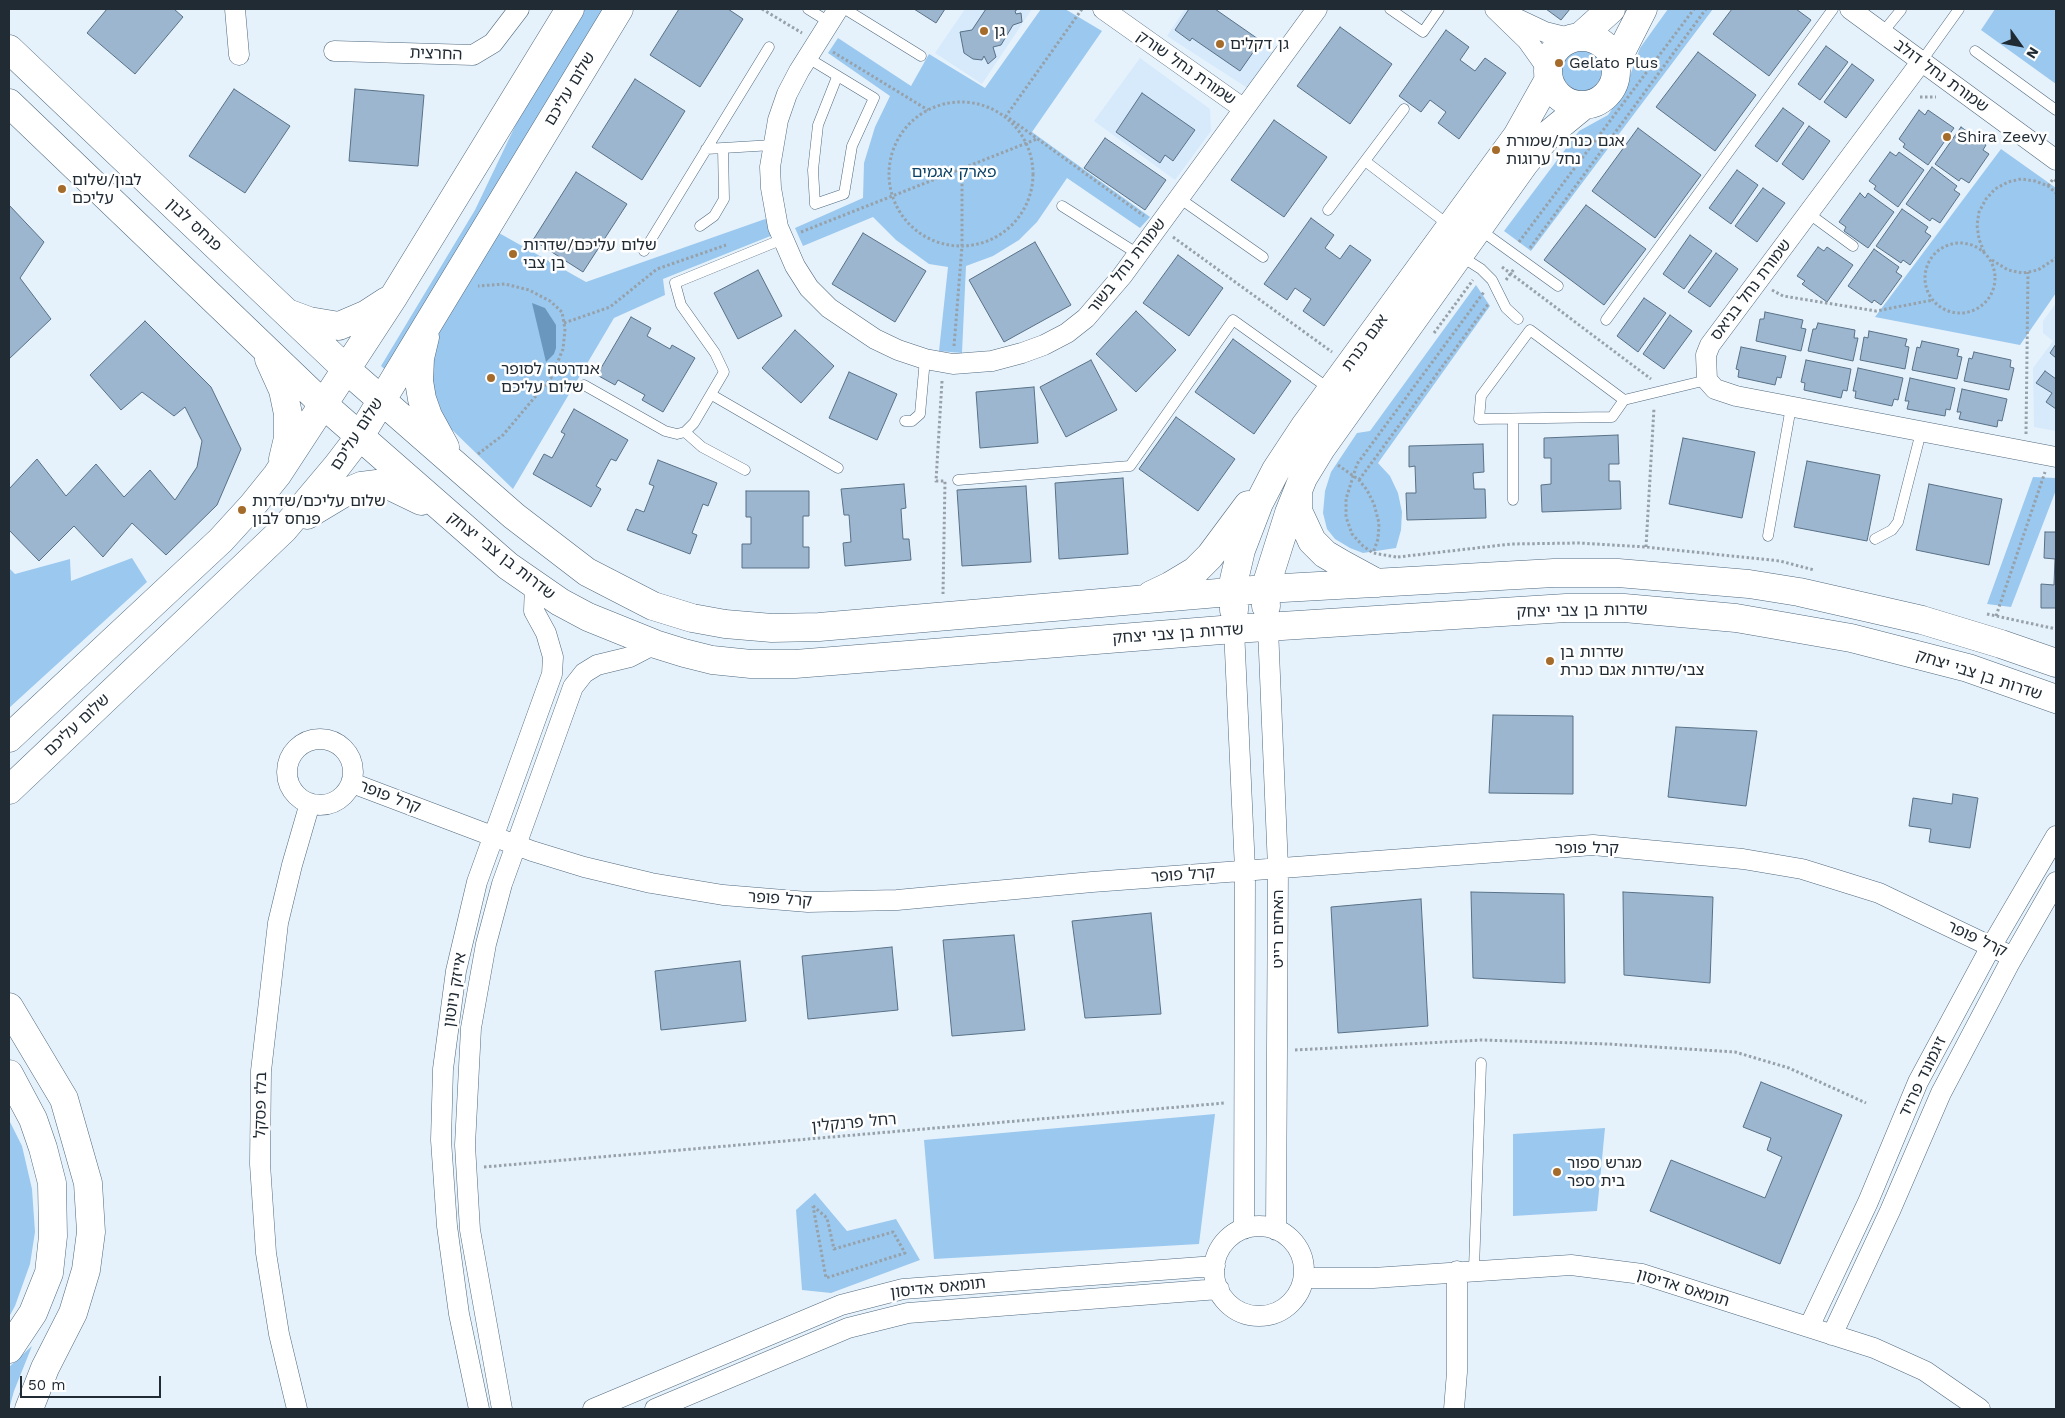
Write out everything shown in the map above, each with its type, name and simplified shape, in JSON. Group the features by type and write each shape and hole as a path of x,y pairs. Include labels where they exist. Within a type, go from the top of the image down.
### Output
{"main road":[{"path":"9,738 221,540 277,475 394,296 570,9"},
{"name":"שלום עליכם","path":"9,790 284,529 313,498 360,436 380,399 618,9"},
{"path":"1576,38 1600,42 1609,50 1615,64 1615,81 1610,91 1602,99 1583,106 1565,101 1553,88 1549,75 1551,57 1557,48 1576,38 1611,9"},
{"path":"1615,64 1643,9"},
{"name":"פנחס לבון","path":"9,49 347,370 380,399"},
{"name":"אגם כנרת","path":"1234,630 1233,593 1236,568 1259,503 1288,450 1517,136 1549,75"},
{"path":"9,103 324,405 360,436"},
{"name":"אגם כנרת","path":"1268,628 1265,589 1273,559 1298,491 1322,447 1346,412 1470,262 1478,228 1524,164 1550,133 1583,106"},
{"path":"286,312 309,321 339,326 367,314 394,296"},
{"path":"429,321 420,358 419,381 422,399 428,416 457,464"},
{"path":"265,348 283,390 288,414 288,438 285,456 277,475"},
{"path":"380,399 555,549 587,572 653,606 692,618 725,624 772,628 819,627 1138,601 1265,589 1374,570"},
{"name":"שדרות בן צבי יצחק","path":"360,436 450,516 535,586 588,617 655,644 712,660 751,664 795,664 1234,630 1566,608 1624,608 1685,612 1791,626 1870,643 1968,668 2056,699"},
{"path":"1138,601 1170,586 1195,571 1210,556 1288,450"},
{"path":"284,529 342,494 361,486 377,484 392,487 408,494 450,516"},
{"path":"1298,491 1298,511 1312,541 1325,554 1342,564 1374,570 1618,573 1749,584 1799,592 1922,620 2053,661"},
{"path":"9,1007 64,1099 88,1183 91,1232 86,1270 73,1313 45,1368 29,1409"},
{"path":"9,1074 33,1119 43,1148 52,1183 53,1236 49,1273 34,1313 9,1349"}],"street":[{"path":"235,9 239,55"},
{"name":"החרצית","path":"334,51 473,55 493,44 519,9"},
{"name":"שמורת נחל שורק","path":"1103,9 1244,109"},
{"name":"שמורת נחל בשור","path":"834,16 787,94 772,145 771,188 782,239 795,266 809,288 828,308 875,340 898,350 940,362 992,361 1022,353 1044,345 1067,333 1086,318 1104,299 1138,254 1317,9"},
{"path":"1497,9 1530,26 1576,38"},
{"path":"1497,9 1526,40 1549,75"},
{"name":"שמורת נחל דולב","path":"1850,9 1921,62 2053,174"},
{"name":"שמורת נחל בניאס","path":"1707,380 1706,355 1710,345 1769,284 1808,213 1921,62"},
{"path":"1707,380 1715,389 1725,393 2053,457"},
{"name":"אייזק ניוטון","path":"479,1409 460,1314 450,1246 441,1140 442,1069 456,971 477,882 552,674 553,657 546,632 534,611 535,586"},
{"name":"האחים רייט","path":"1268,628 1278,868 1276,1230"},
{"name":"האחים רייט","path":"1234,630 1245,870 1244,1230"},
{"name":"אייזק ניוטון","path":"502,1409 470,1230 465,1145 471,1028 486,944 502,884 577,680 597,665 630,657 655,644"},
{"path":"326,738 338,743 348,752 353,764 352,783 349,790 340,799 328,805 310,803 303,801 293,791 288,780 287,766 292,754 300,744 313,739 326,738"},
{"name":"קרל פופר","path":"352,783 493,836 584,867 651,883 723,895 808,902 897,900 1245,870 1593,845 1743,859 1802,869 1879,892 2013,957"},
{"name":"בלז פסקל","path":"298,1409 279,1334 266,1253 260,1164 261,1071 278,923 292,864 310,803"},
{"name":"זיגמונד פרויד","path":"1809,1327 1868,1202 1918,1082 1991,947 2056,836"},
{"name":"זיגמונד פרויד","path":"1832,1335 1890,1211 1940,1093 2013,957 2056,882"},
{"path":"1267,1227 1276,1230 1284,1233 1296,1245 1304,1261 1304,1278 1298,1295 1286,1308 1270,1315 1252,1316 1236,1310 1222,1297 1216,1282 1215,1266 1221,1247 1234,1234 1244,1230 1267,1227"},
{"name":"תומאס אדיסון","path":"1304,1278 1373,1278 1466,1270 1571,1265 1642,1274 1874,1348 1924,1370 1980,1409"},
{"name":"תומאס אדיסון","path":"593,1409 841,1305 903,1289 1215,1266"},
{"path":"1454,1409 1466,1270"},
{"name":"תומאס אדיסון","path":"655,1409 848,1328 908,1312 1219,1289"}],"lane":[{"path":"808,9 834,16"},
{"path":"845,9 920,56"},
{"path":"1390,9 1423,32 1439,9"},
{"path":"1606,320 1834,9"},
{"path":"1921,62 1959,9"},
{"path":"1883,32 1902,10"},
{"path":"644,251 769,47"},
{"path":"812,50 837,76 874,98 852,146 844,194 815,204 813,170 818,125 837,76"},
{"path":"1975,51 2056,110"},
{"path":"1328,210 1404,109"},
{"path":"706,150 772,145"},
{"path":"700,226 714,216 724,200 724,148"},
{"path":"1365,161 1451,226"},
{"path":"1179,198 1263,257"},
{"path":"1062,206 1138,254"},
{"path":"1808,213 1853,246"},
{"path":"1478,228 1558,286"},
{"path":"584,385 665,431 677,434 685,432 694,423 724,372 722,365 688,318 681,305 674,283 782,239"},
{"path":"1470,262 1492,280 1506,308 1518,319"},
{"path":"958,480 1130,466 1233,320 1331,390"},
{"path":"1624,400 1530,330 1481,396 1480,419 1612,417 1624,400 1707,380"},
{"path":"905,422 912,421 920,414 940,362"},
{"path":"712,395 838,468"},
{"path":"1768,536 1791,407"},
{"path":"1513,419 1513,500"},
{"path":"685,432 702,447 745,470"},
{"path":"1875,539 1892,530 1898,522 1921,432"},
{"path":"1466,1270 1480,1063"}],"path":[{"path":"762,9 812,50 929,110"},
{"path":"1006,116 1082,9"},
{"path":"1495,262 1501,267 1510,275 1655,382 1646,547 1579,543 1511,544 1396,557 1373,553 1363,546 1352,534 1346,517 1346,499 1357,464 1492,280 1501,267 1512,252 1694,9"},
{"path":"1359,480 1706,9"},
{"path":"1914,97 1933,96 1938,98"},
{"path":"1006,116 1018,128 1027,143 1033,163 1033,184 1027,203 1020,215 1001,234 982,243 962,246 947,244 919,232 903,216 893,196 889,174 893,151 903,130 920,114 940,104 963,101 986,105 1006,116 1350,365"},
{"path":"782,239 1038,139"},
{"path":"943,617 945,481 936,481 940,362 962,246 962,169"},
{"path":"2048,186 2053,174"},
{"path":"2056,193 2048,186 2035,181 2022,180 2008,182 1995,189 1986,199 1978,218 1979,239 1985,252 1994,267 1996,278 1993,290 1987,301 1978,308 1967,313 1955,313 1944,309 1933,300 1928,292 1926,270 1938,251 1958,243 1970,244 1985,252 1995,263 2008,270 2028,272 2038,270 2056,258"},
{"path":"1429,339 1470,262"},
{"path":"2025,453 2028,272"},
{"path":"448,290 489,284 505,284 529,290 550,300 562,312 565,329 562,349 551,378 503,435 457,464"},
{"path":"1769,284 1783,296 1876,311 1933,300"},
{"path":"2053,457 1996,616 2056,630"},
{"path":"1332,461 1359,480 1374,504 1379,523 1378,539 1373,553"},
{"path":"1374,570 1396,557"},
{"path":"1277,1051 1482,1040 1608,1044 1735,1052 1790,1068 1866,1103"},
{"name":"רחל פרנקלין","path":"466,1169 1244,1102"},
{"path":"813,1206 827,1218 834,1249 893,1232 904,1253 826,1278 813,1206"}],"shaded area":[{"name":"גן","path":"965,9 1032,9 982,84 935,53"},
{"name":"גן דקלים","path":"1185,9 1205,9 1272,52 1249,89 1167,36"},
{"path":"1140,58 1210,109 1211,131 1175,180 1094,121"},
{"path":"532,303 545,308 556,325 556,348 554,354 546,362"},
{"path":"2056,303 2056,431 2034,427 2033,368 2053,341 2043,333 2043,321"}],"green space":[{"path":"580,9 605,9 388,372 381,366 475,210 540,74"},
{"name":"פארק אגמים","path":"1041,9 1065,9 1102,31 1032,132 1150,217 1140,228 1067,178 1037,222 1019,240 993,256 966,266 962,353 939,351 948,267 929,264 896,240 873,217 803,246 795,228 863,198 864,163 875,127 890,96 828,53 838,38 911,86 929,54 985,88"},
{"path":"1668,9 1713,9 1531,251 1504,231 1579,131 1608,115 1627,84 1640,48"},
{"path":"1995,9 2056,9 2056,84 1981,30"},
{"path":"1576,45 1586,45 1600,52 1607,66 1607,76 1600,90 1586,97 1576,97 1566,93 1559,86 1555,76 1555,66 1559,56 1566,49"},
{"path":"2001,149 2056,188 2056,293 2020,345 1875,317"},
{"path":"768,218 773,235 663,279 665,295 614,318 513,489 443,421 435,406 430,361 441,327 499,233 586,282"},
{"path":"1476,285 1490,306 1378,463 1390,476 1398,493 1402,512 1401,530 1396,548 1363,553 1350,548 1335,539 1327,529 1323,513 1325,491 1331,472 1357,433 1370,431"},
{"path":"2033,477 2056,478 2056,490 2011,607 1987,604"},
{"path":"132,558 147,582 9,708 9,568 15,574 70,559 71,581"},
{"path":"1215,1114 1199,1244 934,1259 924,1140"},
{"path":"9,1120 22,1146 32,1189 35,1232 30,1264 15,1306 9,1317"},
{"name":"מגרש ספור בית ספר","path":"1605,1128 1597,1211 1513,1216 1513,1134"},
{"path":"815,1193 847,1231 896,1219 920,1260 831,1293 802,1290 796,1210"},
{"path":"32,1346 14,1391 9,1409 9,1367"}],"building":[{"path":"107,9 174,9 183,17 135,74 87,33"},
{"path":"679,9 728,9 743,19 700,87 650,55"},
{"path":"914,9 945,9 936,23"},
{"path":"986,9 1018,9 1015,11 1016,14 1021,13 1022,22 1013,25 1001,45 993,47 996,57 988,64 984,56 982,60 973,59 964,53 960,32 972,30"},
{"name":"גן דקלים","path":"1189,9 1215,9 1261,41 1240,71 1192,38 1190,41 1175,30"},
{"path":"1546,9 1570,9 1561,20"},
{"path":"1732,9 1796,9 1811,20 1769,76 1713,34"},
{"path":"1340,27 1392,64 1350,124 1297,86"},
{"path":"1446,30 1469,47 1460,60 1475,71 1485,58 1506,73 1459,139 1438,123 1446,112 1430,100 1421,112 1399,96"},
{"path":"1826,46 1848,62 1820,100 1798,84"},
{"path":"1698,52 1756,95 1715,151 1656,107"},
{"path":"1852,64 1874,80 1846,118 1824,102"},
{"path":"635,79 685,111 642,180 592,147"},
{"path":"234,89 290,126 245,193 189,156"},
{"path":"355,89 424,95 418,166 349,161"},
{"path":"1142,93 1195,130 1173,161 1165,155 1160,163 1116,132"},
{"path":"1783,108 1804,123 1777,162 1755,146"},
{"path":"1919,110 1925,115 1928,110 1954,128 1928,165 1903,147 1905,144 1899,139"},
{"path":"1274,120 1327,157 1284,217 1231,180"},
{"path":"1809,126 1830,141 1803,180 1782,164"},
{"path":"1961,127 1986,145 1983,150 1989,154 1969,183 1961,178 1959,181 1935,164"},
{"path":"1638,128 1701,175 1655,238 1592,191"},
{"path":"1105,138 1166,180 1145,210 1084,168"},
{"path":"1890,152 1896,156 1899,152 1924,170 1898,207 1874,189 1876,186 1869,181"},
{"path":"1932,167 1957,186 1954,190 1960,194 1940,223 1932,218 1930,221 1906,204"},
{"path":"1737,170 1758,185 1731,224 1709,208"},
{"path":"576,172 627,204 583,272 533,240"},
{"path":"1763,188 1785,203 1757,242 1735,226"},
{"path":"1860,193 1865,198 1868,193 1894,212 1868,248 1844,231 1846,227 1839,222"},
{"path":"9,205 44,242 20,278 51,319 9,359"},
{"path":"1586,205 1646,249 1604,305 1544,260"},
{"path":"1902,209 1928,227 1925,232 1931,236 1910,265 1903,260 1901,263 1876,246"},
{"path":"1311,218 1334,235 1325,248 1340,259 1350,245 1371,260 1324,326 1303,311 1311,299 1295,288 1287,300 1264,284"},
{"path":"863,233 926,271 895,322 832,284"},
{"path":"1690,235 1712,251 1684,289 1663,274"},
{"path":"1035,242 1071,305 1004,342 969,280"},
{"path":"1818,247 1824,251 1827,247 1853,265 1827,302 1802,284 1805,281 1797,276"},
{"path":"1874,249 1899,267 1896,272 1902,276 1881,305 1874,300 1872,303 1848,286"},
{"path":"1716,253 1738,269 1710,307 1688,292"},
{"path":"1178,255 1223,288 1189,336 1143,303"},
{"path":"758,270 782,316 738,339 714,293"},
{"path":"1644,298 1666,313 1638,352 1617,336"},
{"path":"1136,311 1176,350 1136,392 1096,354"},
{"path":"1765,312 1803,320 1801,328 1806,329 1801,351 1756,341 1760,319 1764,319"},
{"path":"1670,315 1692,331 1664,369 1643,354"},
{"path":"631,317 651,328 647,336 670,349 672,345 695,358 663,412 642,400 645,395 618,380 615,385 597,375"},
{"path":"145,321 211,387 241,449 217,505 166,555 132,523 103,557 74,526 39,561 9,530 9,489 37,459 66,496 96,464 124,497 150,470 175,500 197,467 202,441 185,407 174,416 142,392 121,410 90,375"},
{"path":"1818,323 1855,330 1854,338 1858,338 1853,361 1808,351 1813,329 1816,329"},
{"path":"795,330 834,366 801,403 762,368"},
{"path":"1869,331 1907,339 1905,346 1909,347 1905,369 1860,360 1864,337 1868,338"},
{"path":"1233,339 1291,381 1254,434 1195,392"},
{"path":"1922,341 1959,349 1957,356 1962,357 1957,379 1912,370 1917,347 1920,348"},
{"path":"2056,344 2056,358 2050,353"},
{"path":"1741,347 1786,356 1781,378 1777,377 1775,385 1738,377 1739,370 1736,369"},
{"path":"1974,352 2011,360 2010,367 2014,368 2009,390 1964,381 1969,358 1972,359"},
{"path":"1091,360 1117,410 1066,437 1040,387"},
{"path":"1806,360 1851,369 1847,391 1843,390 1841,398 1804,390 1805,383 1801,382"},
{"path":"1858,368 1903,378 1898,400 1894,399 1892,406 1855,398 1856,391 1853,391"},
{"path":"2045,371 2056,379 2056,409 2046,402 2052,393 2036,383"},
{"path":"849,372 897,394 877,440 829,418"},
{"path":"1910,378 1955,388 1950,410 1946,409 1945,416 1907,409 1909,401 1905,401"},
{"path":"1034,387 1038,443 980,448 976,392"},
{"path":"1962,389 2007,399 2002,421 1998,420 1997,427 1959,419 1961,412 1957,412"},
{"path":"574,409 628,440 616,461 611,459 596,486 601,489 591,507 533,474 544,454 552,458 565,434 561,432"},
{"path":"1176,417 1235,459 1198,511 1139,469"},
{"path":"1618,435 1619,464 1609,464 1609,481 1620,481 1621,509 1542,512 1541,485 1551,484 1551,458 1544,458 1544,438"},
{"path":"1683,438 1755,452 1742,518 1669,504"},
{"path":"1483,444 1484,472 1473,473 1474,489 1485,489 1486,518 1407,520 1406,493 1416,493 1415,466 1409,467 1409,446"},
{"path":"658,460 717,483 708,506 703,504 692,533 697,535 690,554 627,530 636,509 644,512 654,486 649,484"},
{"path":"1807,461 1880,475 1867,541 1794,527"},
{"path":"1123,478 1128,554 1059,559 1055,483"},
{"path":"904,484 906,508 901,509 903,539 909,539 911,560 845,566 843,543 851,542 849,515 844,515 841,489"},
{"path":"1929,484 2002,499 1989,565 1916,550"},
{"path":"1026,486 1031,562 962,566 957,490"},
{"path":"746,491 809,491 809,516 803,516 803,547 809,547 809,568 742,568 742,544 751,544 751,517 746,517"},
{"path":"2045,532 2056,532 2056,608 2041,608 2041,584 2054,585 2055,559 2044,558"},
{"path":"1493,715 1573,716 1573,794 1489,793"},
{"path":"1676,727 1757,731 1746,806 1668,797"},
{"path":"1953,794 1978,798 1970,848 1929,842 1931,829 1909,826 1913,798 1952,804"},
{"path":"1471,892 1564,894 1565,983 1473,978"},
{"path":"1623,892 1713,897 1710,983 1624,975"},
{"path":"1421,899 1428,1026 1338,1033 1331,907"},
{"path":"1151,913 1161,1014 1085,1018 1072,921"},
{"path":"1014,935 1025,1030 952,1036 943,940"},
{"path":"892,947 898,1010 808,1019 802,956"},
{"path":"740,961 746,1021 661,1030 655,971"},
{"path":"1761,1082 1842,1115 1780,1264 1650,1211 1671,1160 1765,1198 1782,1157 1767,1150 1771,1138 1743,1127"}],"place":[{"name":"גן","path":"984,31"},
{"name":"גן דקלים","path":"1220,44"},
{"name":"Gelato Plus","path":"1559,63"},
{"name":"Shira Zeevy","path":"1947,137"},
{"name":"אגם כנרת/שמורת נחל ערוגות","path":"1496,150"},
{"name":"לבון/שלום עליכם","path":"62,189"},
{"name":"שלום עליכם/שדרות בן צבי","path":"513,254"},
{"name":"אנדרטה לסופר שלום עליכם","path":"491,378"},
{"name":"שלום עליכם/שדרות פנחס לבון","path":"242,510"},
{"name":"שדרות בן צבי/שדרות אגם כנרת","path":"1550,661"},
{"name":"מגרש ספור בית ספר","path":"1557,1172"}]}
